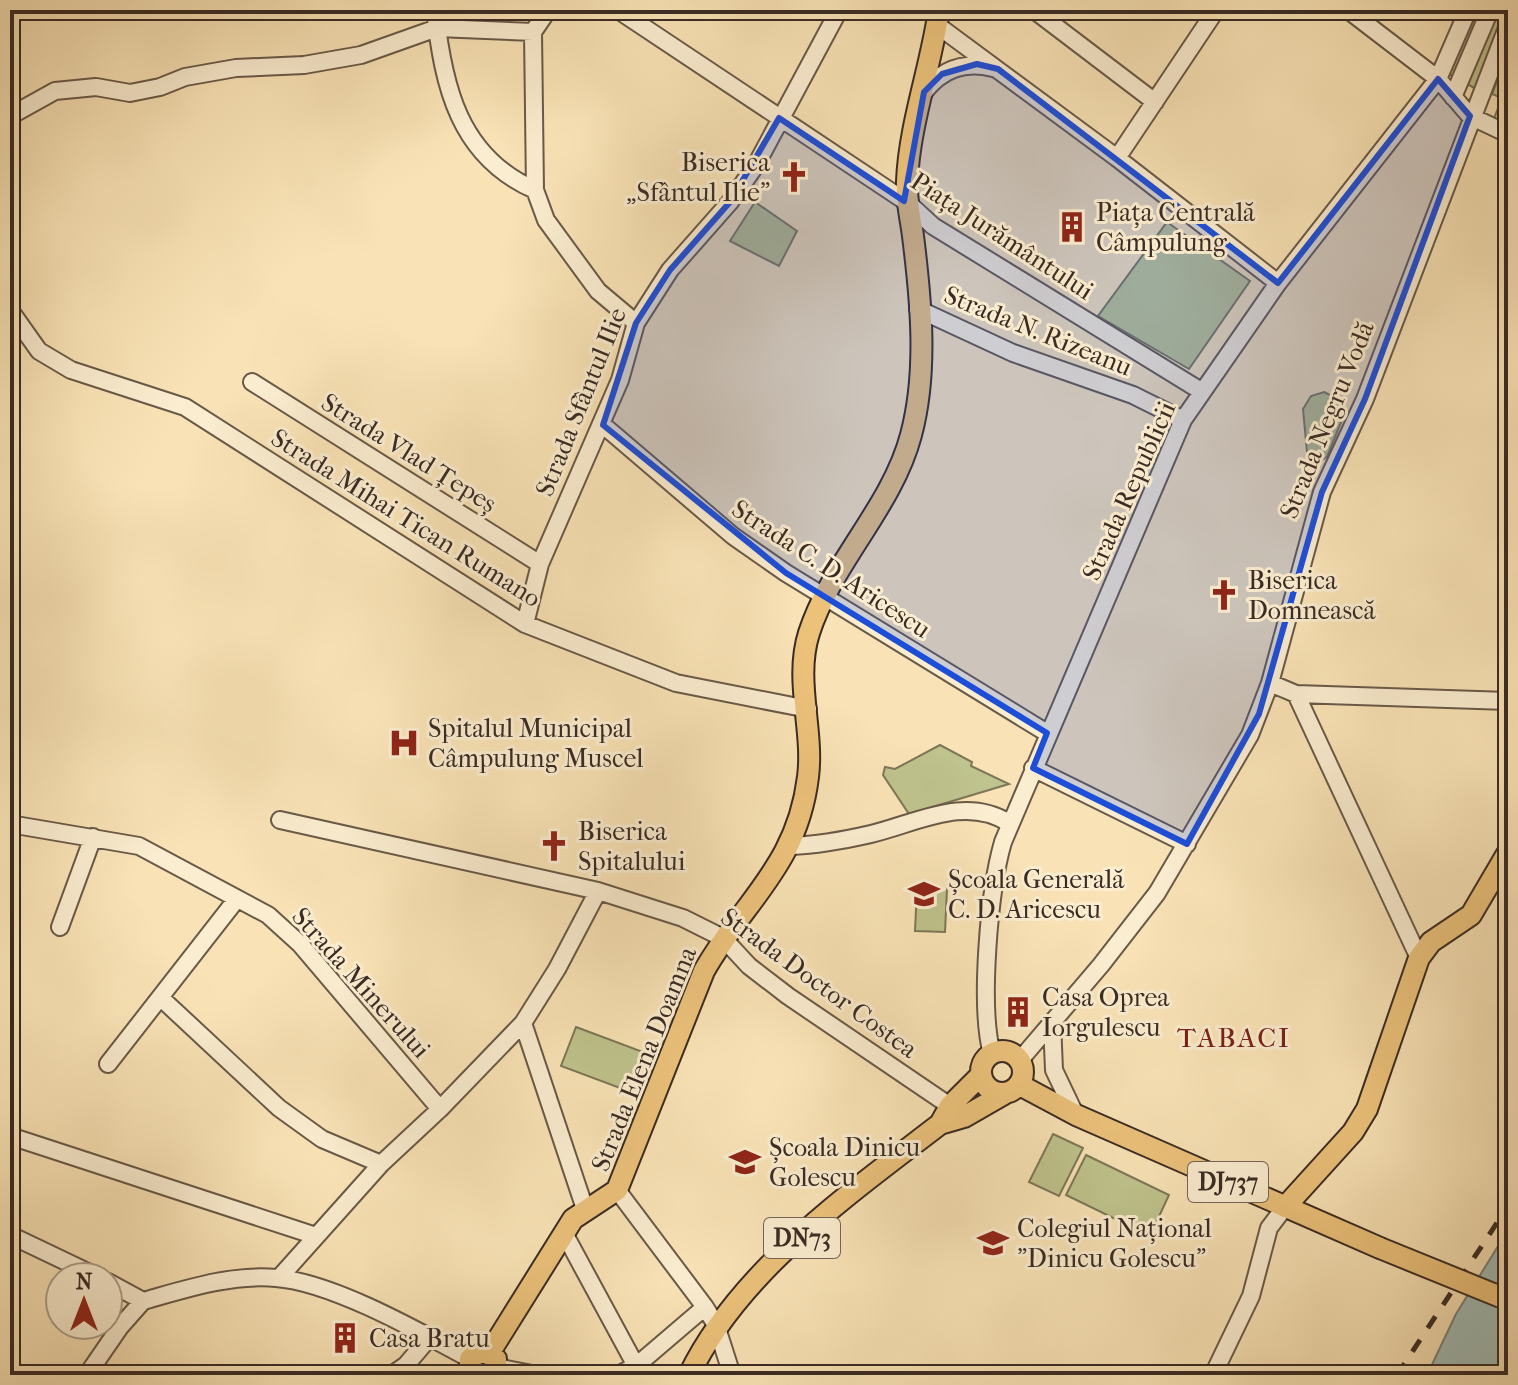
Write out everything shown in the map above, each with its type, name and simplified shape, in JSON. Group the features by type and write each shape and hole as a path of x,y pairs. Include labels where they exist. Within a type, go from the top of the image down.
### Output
{"main road":[{"path":"791,846 808,777 804,650 823,598 902,462 911,436 921,371 907,182 938,18"},
{"name":"Strada Elena Doamna","path":"617,1190 690,999 723,938 760,892 791,846"},
{"path":"1285,1207 1353,1132 1367,1109 1419,958 1431,942 1471,915 1485,898 1508,852"},
{"path":"992,1054 1010,1053 1020,1060 1023,1070 1012,1089"},
{"name":"DN73","path":"689,1375 716,1325 740,1293 945,1115 981,1075 983,1063 992,1054"},
{"path":"981,1075 991,1091 1012,1089 1076,1115"},
{"name":"DN73","path":"945,1115 964,1117 1012,1089"},
{"name":"DJ737","path":"1076,1115 1380,1248 1508,1300"},
{"path":"485,1366 564,1233 585,1209 617,1190"}],"street":[{"path":"435,10 449,85 469,137 499,171 535,190"},
{"path":"547,10 533,32 535,190 546,220 598,291 636,323"},
{"name":"Piața Jurământului","path":"618,10 908,203 933,226 1201,391"},
{"name":"Strada Sfântul Ilie","path":"525,624 540,564 603,425 624,370 636,323 670,270 739,190 756,165 839,10"},
{"path":"1034,10 1155,102"},
{"path":"1117,158 1216,10"},
{"path":"1348,10 1438,79 1470,116 1508,134"},
{"name":"Strada Republicii","path":"992,1054 986,1016 993,888 1009,823 1114,587 1183,420 1278,283 1438,79 1468,10"},
{"path":"1453,97 1490,10"},
{"path":"938,18 998,69 1278,283"},
{"name":"Strada Negru Vodă","path":"1020,1060 1131,928 1187,844 1239,757 1270,683 1322,492 1365,399 1470,116 1508,25"},
{"path":"10,116 55,91 96,87 130,93 160,87 185,77 236,68 304,65 361,55 437,28 533,32"},
{"path":"924,92 933,80 956,67 977,64 998,69"},
{"name":"Strada N. Rizeanu","path":"918,309 1013,353 1133,395 1183,420"},
{"name":"Strada Mihai Tican Rumano","path":"10,310 39,351 71,370 185,407 525,624 676,683 808,709"},
{"name":"Strada Vlad Țepeș","path":"252,382 540,564"},
{"name":"Strada C. D. Aricescu","path":"603,425 733,536 823,598 1047,733"},
{"path":"1270,683 1296,694 1508,701"},
{"path":"1296,694 1419,958"},
{"path":"1033,768 1187,844"},
{"path":"791,846 872,833 963,810 988,813 1009,823"},
{"name":"Strada Doctor Costea","path":"280,820 598,891 683,918 723,938 749,966 945,1115"},
{"name":"Strada Minerului","path":"10,824 139,846 268,915 300,944 440,1109"},
{"path":"60,927 93,837"},
{"path":"279,1278 381,1164 440,1109 523,1023 557,969 598,891"},
{"path":"108,1064 236,900"},
{"path":"161,998 279,1108 322,1139 381,1164"},
{"path":"1052,1022 1054,1070 1062,1094 1076,1115"},
{"path":"523,1023 585,1209"},
{"path":"10,1136 316,1236"},
{"name":"Strada Elena Doamna","path":"617,1190 705,1307 716,1325 732,1375"},
{"path":"1213,1375 1251,1296 1269,1228 1285,1207"},
{"path":"564,1233 636,1366"},
{"path":"10,1235 64,1261"},
{"path":"87,1375 120,1327 143,1301 246,1277 279,1278 367,1308 485,1366 537,1375"},
{"path":"124,1291 143,1301"},
{"path":"618,1375 636,1366 705,1307"},
{"path":"392,1375 406,1365 429,1338"}],"highlighted area":[{"path":"977,64 998,69 1278,283 1438,79 1470,116 1365,399 1322,492 1259,714 1187,844 1033,768 1047,733 786,573 603,425 636,323 670,270 730,202 779,118 904,201 924,92 942,74"}],"green space":[{"path":"1471,10 1508,10 1478,90 1443,71"},
{"path":"1508,54 1508,127 1493,121 1502,98 1492,94"},
{"path":"755,202 797,231 779,266 730,241"},
{"path":"1167,222 1250,281 1189,369 1098,316"},
{"path":"1324,392 1340,400 1344,415 1327,457 1321,460 1307,452 1303,409 1311,396"},
{"path":"940,745 972,762 971,766 1009,784 909,814 883,775 885,767 895,769"},
{"path":"917,888 947,889 945,932 915,931"},
{"path":"576,1027 643,1052 628,1091 561,1066"},
{"path":"1053,1134 1083,1148 1059,1196 1029,1182"},
{"path":"1086,1155 1169,1195 1150,1236 1066,1195"}],"water":[{"path":"1508,1230 1508,1375 1427,1375 1456,1314"}],"railway":[{"path":"1397,1375 1508,1206"}],"place":[{"name":"Biserica „Sfântul Ilie”","path":"794,177"},
{"name":"Piața Centrală Câmpulung","path":"1072,227"},
{"name":"Biserica Domnească","path":"1224,595"},
{"name":"Spitalul Municipal Câmpulung Muscel","path":"404,743"},
{"name":"Biserica Spitalului","path":"554,846"},
{"name":"Școala Generală C. D. Aricescu","path":"924,894"},
{"name":"Casa Oprea Iorgulescu","path":"1018,1012"},
{"name":"Școala Dinicu Golescu","path":"745,1162"},
{"name":"Colegiul Național ”Dinicu Golescu”","path":"993,1243"},
{"name":"Casa Bratu","path":"345,1338"}],"district":[{"name":"TABACI","path":"1234,1037"}]}
